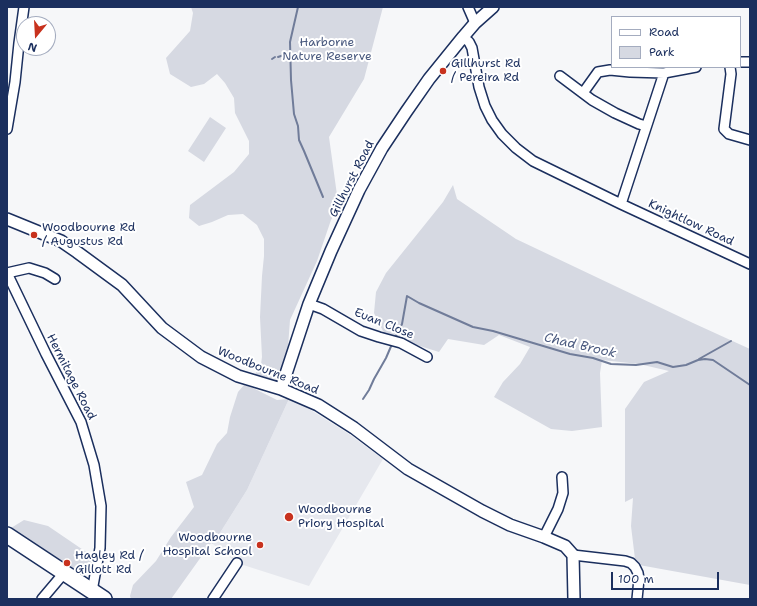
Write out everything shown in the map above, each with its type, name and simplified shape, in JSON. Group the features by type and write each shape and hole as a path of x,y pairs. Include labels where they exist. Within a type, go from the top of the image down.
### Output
{"highway":[{"path":"7,535 104,599"}],"street":[{"path":"7,129 11,82 19,43 24,7"},
{"path":"468,7 475,23"},
{"name":"Gillhurst Road","path":"281,389 309,304 331,251 359,190 382,148 446,57 475,23 493,7"},
{"name":"Knightlow Road","path":"462,37 469,42 472,48 479,87 485,106 492,120 502,134 516,148 533,161 750,264"},
{"path":"583,93 598,72 610,70 664,73 691,68"},
{"path":"730,68 731,74 724,129 729,134 750,140"},
{"path":"621,204 664,73"},
{"path":"560,76 592,100 615,113 638,124 646,126"},
{"name":"Woodbourne Road","path":"7,219 61,241 77,252 122,285 162,328 200,357 238,376 281,389 318,405 354,428 408,469 482,511 510,525 565,546 573,555"},
{"path":"7,273 29,268 45,273 55,279"},
{"name":"Hermitage Road","path":"7,273 46,354 82,422 94,465 100,506 100,548 92,591"},
{"name":"Euan Close","path":"309,304 323,309 361,331 401,343 427,357"},
{"path":"544,538 562,498 562,477"},
{"path":"574,599 573,555 631,563 638,573 639,579 637,599"},
{"path":"213,599 237,563"},
{"path":"42,599 64,573"}],"shaded area":[{"name":"Woodbourne Priory Hospital","path":"289,399 306,407 349,434 383,459 309,586 237,563 213,544 247,490"}],"green space":[{"name":"Harborne Nature Reserve","path":"191,7 383,7 364,79 329,137 337,195 344,196 331,220 317,261 290,320 288,347 279,380 269,380 255,374 261,364 262,357 260,317 264,256 264,239 257,225 243,214 228,215 199,226 189,218 190,205 234,172 249,154 249,141 235,113 234,98 225,83 217,74 204,84 191,87 170,74 166,58 190,31 193,13"},
{"path":"210,117 226,128 204,162 188,151"},
{"path":"453,185 457,199 516,239 750,349 750,585 639,565 635,559 631,526 633,498 625,502 625,409 644,382 669,371 639,364 602,360 600,373 602,427 572,431 551,429 494,397 503,382 520,364 530,347 499,335 484,345 448,339 439,352 385,335 374,313 376,292 386,273 443,202"},
{"path":"244,385 277,400 289,399 247,490 213,544 211,543 171,599 131,599 130,596 133,585 156,561 171,537 194,507 186,482 202,475 217,444 227,433 230,417 238,392"},
{"path":"24,520 48,526 95,558 84,569 75,569 11,528"}],"waterway":[{"name":"Chad Brook","path":"298,7 290,42 294,114 298,126 299,140 323,197"},
{"path":"278,57 290,53"},
{"name":"Chad Brook","path":"395,338 402,324 407,296 419,303 473,327 493,331 570,354 593,358 611,364 636,365 657,362 673,367 686,365 698,360 713,360 750,385"},
{"path":"699,359 731,341"},
{"path":"363,399 386,358 392,344"}],"place":[{"name":"Gillhurst Rd / Pereira Rd","path":"443,71"},
{"name":"Woodbourne Rd / Augustus Rd","path":"34,235"},
{"name":"Woodbourne Priory Hospital","path":"289,517"},
{"name":"Woodbourne Hospital School","path":"260,545"},
{"name":"Hagley Rd / Gillott Rd","path":"67,563"}]}
